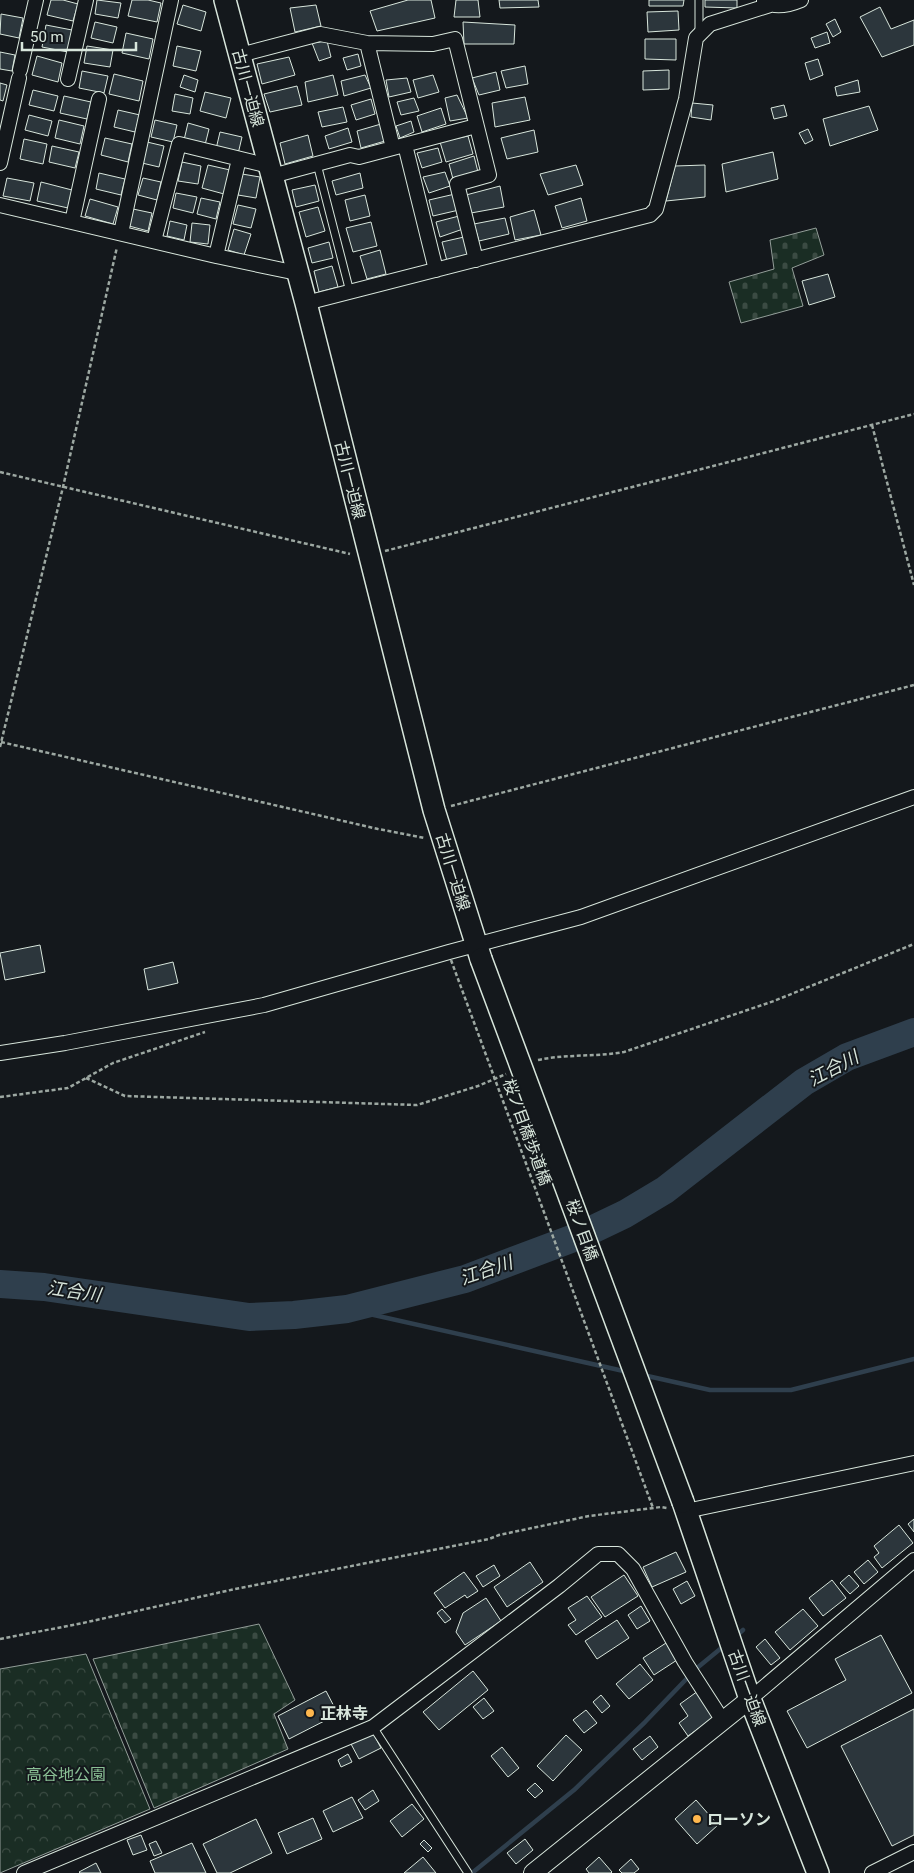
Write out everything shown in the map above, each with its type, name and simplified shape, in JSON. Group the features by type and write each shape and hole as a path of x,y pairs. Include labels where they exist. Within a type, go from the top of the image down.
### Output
{"main road":[{"name":"古川一迫線","path":"225,0 306,303 434,810 478,952"},
{"name":"桜ノ目橋","path":"478,952 684,1506"},
{"name":"古川一迫線","path":"684,1506 750,1699 818,1873"}],"street":[{"path":"0,163 36,0"},
{"path":"68,79 86,0"},
{"path":"121,233 171,0"},
{"path":"306,303 650,215 656,209 686,99 696,38 710,24 766,3 788,5 801,0"},
{"path":"240,55 320,34 367,43 433,44 455,39 489,175 457,184 476,260"},
{"path":"367,43 436,270"},
{"path":"72,222 99,99"},
{"path":"154,241 178,144 239,158 270,171 317,164 350,155 359,157 476,126"},
{"path":"216,256 239,158"},
{"path":"0,205 216,256 297,273"},
{"path":"0,1053 65,1043 264,1005 478,952 582,918 914,796"},
{"path":"684,1506 914,1463"},
{"path":"24,1873 372,1727 559,1586 598,1554 618,1554 633,1569 684,1662 723,1721"},
{"path":"533,1873 750,1699 914,1560"},
{"path":"872,1873 914,1852"}],"lane":[{"path":"699,0 699,35"},
{"path":"317,164 350,292"},
{"path":"372,1727 466,1871"}],"path":[{"path":"0,747 64,487 121,233"},
{"path":"0,472 345,554 369,555 914,414"},
{"path":"872,425 914,585"},
{"path":"434,810 914,685"},
{"path":"0,742 378,829 443,842"},
{"name":"桜ノ目橋歩道橋","path":"452,960 653,1508"},
{"path":"0,1098 68,1088 113,1063 206,1032"},
{"path":"0,1638 83,1623 226,1591 489,1539 499,1535 589,1516 684,1506"}],"green space":[{"path":"816,228 824,255 792,268 803,306 741,323 729,282 774,269 770,240"},
{"path":"259,1624 295,1700 274,1714 288,1749 154,1808 93,1659"},
{"name":"高谷地公園","path":"86,1654 150,1809 0,1873 0,1669"}],"building":[{"path":"51,0 63,0 78,4 73,21 47,15"},
{"path":"97,0 121,3 118,18 95,14"},
{"path":"132,0 148,0 161,3 157,22 128,16"},
{"path":"408,0 431,0 435,18 377,31 370,11"},
{"path":"456,0 478,0 480,17 454,17"},
{"path":"499,0 538,0 539,7 500,8"},
{"path":"649,0 684,0 683,6 649,6"},
{"path":"705,0 737,0 737,8 705,7"},
{"path":"183,5 206,12 201,31 177,24"},
{"path":"316,5 321,26 295,32 290,8"},
{"path":"880,7 891,29 914,20 914,45 882,57 860,17"},
{"path":"678,11 679,30 648,32 647,12"},
{"path":"1,14 23,18 19,38 0,34"},
{"path":"835,19 841,32 833,37 826,24"},
{"path":"95,22 117,27 113,43 91,38"},
{"path":"463,22 515,25 514,44 464,44"},
{"path":"46,25 72,30 68,52 42,47"},
{"path":"827,32 830,43 815,48 811,38"},
{"path":"126,33 153,39 149,59 122,53"},
{"path":"645,39 676,39 676,60 645,59"},
{"path":"327,41 331,57 319,61 312,43"},
{"path":"87,46 113,50 110,67 84,63"},
{"path":"177,46 201,51 196,71 173,66"},
{"path":"0,52 15,55 12,71 0,69"},
{"path":"358,54 361,66 347,70 343,58"},
{"path":"37,56 62,63 58,82 32,75"},
{"path":"289,57 295,75 262,84 257,64"},
{"path":"818,59 823,75 810,80 805,63"},
{"path":"525,66 528,84 506,88 501,71"},
{"path":"669,70 669,89 643,90 643,71"},
{"path":"82,71 108,76 104,93 79,88"},
{"path":"496,72 500,90 479,95 472,78"},
{"path":"114,74 143,81 139,101 109,94"},
{"path":"184,75 198,80 195,92 180,87"},
{"path":"333,75 338,95 308,102 305,82"},
{"path":"365,75 371,88 344,96 341,81"},
{"path":"433,75 439,92 418,98 413,80"},
{"path":"407,78 411,92 389,97 386,80"},
{"path":"858,80 860,92 837,96 835,87"},
{"path":"0,83 7,85 3,101 0,100"},
{"path":"297,86 302,105 270,112 264,94"},
{"path":"33,90 58,96 54,111 29,105"},
{"path":"205,92 231,98 226,118 200,111"},
{"path":"175,94 193,98 190,114 172,111"},
{"path":"457,95 468,118 450,121 445,98"},
{"path":"64,96 91,102 87,119 60,113"},
{"path":"525,97 530,120 495,127 492,103"},
{"path":"414,98 419,111 401,115 397,102"},
{"path":"371,99 375,114 356,120 351,105"},
{"path":"692,103 713,105 711,120 691,117"},
{"path":"784,105 787,116 774,119 771,108"},
{"path":"869,106 878,130 830,146 823,119"},
{"path":"343,107 347,122 322,127 318,112"},
{"path":"441,108 446,124 422,132 417,116"},
{"path":"118,110 140,115 135,132 114,127"},
{"path":"29,115 52,121 48,136 25,130"},
{"path":"59,120 84,126 80,144 55,138"},
{"path":"155,120 177,125 173,142 151,137"},
{"path":"411,121 414,132 400,138 396,126"},
{"path":"188,123 209,129 205,145 184,140"},
{"path":"381,124 385,141 361,148 357,131"},
{"path":"348,128 352,142 329,149 325,136"},
{"path":"808,129 813,140 805,144 799,133"},
{"path":"534,130 538,152 507,159 501,138"},
{"path":"220,132 242,137 238,154 216,149"},
{"path":"308,135 313,156 285,164 280,143"},
{"path":"468,136 473,154 446,162 440,142"},
{"path":"105,138 132,144 128,162 101,155"},
{"path":"24,139 47,144 43,164 20,159"},
{"path":"147,142 164,146 159,167 142,163"},
{"path":"52,146 79,152 75,168 49,162"},
{"path":"438,148 442,162 422,168 417,153"},
{"path":"773,152 778,179 726,192 722,164"},
{"path":"474,156 478,172 453,179 449,164"},
{"path":"182,162 201,166 198,184 178,181"},
{"path":"208,165 230,170 224,194 202,188"},
{"path":"576,165 583,185 548,195 540,174"},
{"path":"705,165 705,197 666,201 675,166"},
{"path":"445,172 450,186 429,193 423,177"},
{"path":"99,173 125,179 121,195 96,189"},
{"path":"360,173 363,188 336,195 332,181"},
{"path":"242,174 260,177 256,198 238,195"},
{"path":"7,178 34,183 30,201 3,196"},
{"path":"143,178 161,182 157,200 138,195"},
{"path":"41,182 72,190 68,208 37,201"},
{"path":"315,185 319,201 296,207 292,190"},
{"path":"500,186 504,207 471,213 466,195"},
{"path":"176,193 197,197 193,213 173,208"},
{"path":"455,194 459,210 433,216 429,200"},
{"path":"365,195 370,216 350,221 345,200"},
{"path":"201,198 220,202 216,219 197,214"},
{"path":"581,198 587,221 562,228 555,206"},
{"path":"90,199 118,207 113,224 85,216"},
{"path":"238,205 256,209 251,228 233,224"},
{"path":"318,207 325,231 306,237 299,212"},
{"path":"133,209 152,213 148,231 129,226"},
{"path":"534,210 541,235 515,240 510,217"},
{"path":"459,216 463,229 440,237 436,222"},
{"path":"505,218 509,234 479,241 474,224"},
{"path":"170,221 187,225 184,240 167,236"},
{"path":"371,222 377,246 353,252 346,228"},
{"path":"192,223 210,225 208,244 190,242"},
{"path":"234,229 251,234 244,255 228,250"},
{"path":"464,237 469,254 447,261 442,242"},
{"path":"329,242 333,258 312,263 308,248"},
{"path":"380,250 386,274 367,279 360,256"},
{"path":"332,266 338,287 319,292 314,271"},
{"path":"828,274 835,297 809,305 802,281"},
{"path":"40,945 45,972 5,980 0,953"},
{"path":"173,962 178,983 148,990 144,969"},
{"path":"914,1519 914,1532 908,1524"},
{"path":"899,1525 913,1543 882,1568 874,1557 879,1553 874,1546"},
{"path":"676,1552 686,1572 652,1587 643,1567"},
{"path":"868,1560 878,1572 864,1584 854,1572"},
{"path":"530,1562 543,1582 507,1607 494,1587"},
{"path":"494,1565 500,1576 483,1587 476,1576"},
{"path":"464,1572 478,1591 467,1598 465,1595 445,1608 434,1593"},
{"path":"624,1575 638,1596 605,1617 591,1597"},
{"path":"849,1575 859,1586 850,1594 840,1583"},
{"path":"832,1580 846,1598 823,1616 809,1598"},
{"path":"687,1581 695,1596 681,1604 673,1589"},
{"path":"587,1596 602,1617 576,1635 568,1625 576,1620 568,1608"},
{"path":"486,1598 501,1621 465,1645 456,1632 463,1613"},
{"path":"641,1606 650,1621 637,1629 628,1615"},
{"path":"442,1609 451,1619 445,1623 437,1613"},
{"path":"803,1609 818,1626 790,1650 775,1632"},
{"path":"617,1620 629,1638 597,1659 585,1641"},
{"path":"881,1635 912,1693 807,1748 787,1711 846,1680 835,1659"},
{"path":"765,1639 780,1658 771,1665 756,1647"},
{"path":"666,1643 677,1660 654,1675 643,1658"},
{"path":"640,1664 653,1680 629,1699 616,1684"},
{"path":"473,1671 488,1690 439,1730 423,1712"},
{"path":"326,1691 338,1714 289,1739 278,1716"},
{"path":"698,1691 716,1716 688,1736 679,1723 688,1716 680,1704"},
{"path":"601,1695 610,1706 602,1713 593,1702"},
{"path":"484,1698 494,1711 483,1719 473,1707"},
{"path":"914,1709 914,1835 892,1846 841,1746"},
{"path":"586,1710 597,1723 584,1733 573,1720"},
{"path":"373,1733 381,1748 359,1759 351,1744"},
{"path":"566,1735 582,1750 553,1781 537,1766"},
{"path":"650,1736 658,1747 642,1760 633,1749"},
{"path":"502,1747 519,1768 508,1777 491,1756"},
{"path":"348,1754 352,1762 341,1767 338,1760"},
{"path":"535,1783 543,1791 535,1798 527,1790"},
{"path":"373,1790 379,1801 365,1810 358,1800"},
{"path":"352,1797 363,1818 333,1832 323,1811"},
{"path":"696,1800 718,1825 697,1844 675,1819"},
{"path":"412,1804 424,1819 402,1837 390,1821"},
{"path":"313,1818 322,1839 287,1854 278,1833"},
{"path":"256,1819 272,1853 230,1873 217,1873 203,1844"},
{"path":"141,1835 147,1850 133,1855 127,1840"},
{"path":"525,1839 533,1850 516,1864 507,1853"},
{"path":"424,1840 432,1848 428,1852 420,1844"},
{"path":"156,1841 162,1853 154,1856 149,1844"},
{"path":"192,1843 206,1873 155,1873 150,1861"},
{"path":"423,1857 436,1873 404,1873"},
{"path":"599,1857 611,1873 589,1873 586,1869"},
{"path":"631,1859 639,1869 634,1873 622,1873 619,1870"},
{"path":"96,1863 101,1873 79,1872"}],"waterway":[{"name":"江合川","path":"0,1284 44,1287 249,1317 294,1315 347,1309 465,1279 579,1236 625,1214 665,1190 804,1082 847,1057 914,1032"},
{"path":"347,1309 628,1372"},
{"path":"643,1375 710,1390 791,1390 914,1359"},
{"path":"735,1637 743,1630"},
{"path":"472,1873 574,1790 645,1722 697,1668 725,1645"}],"place":[{"name":"正林寺","path":"310,1713"},
{"name":"ローソン","path":"697,1819"}]}
